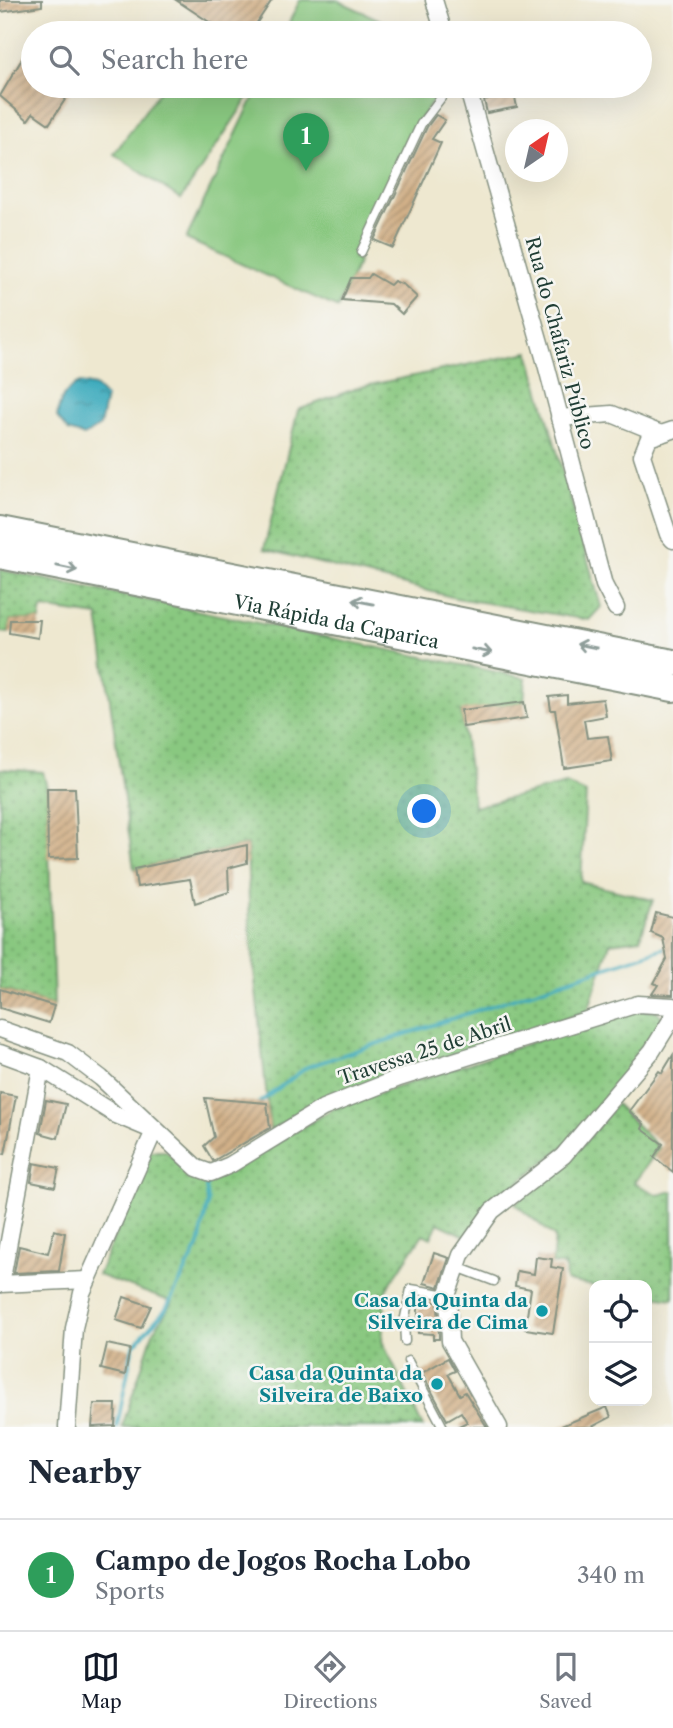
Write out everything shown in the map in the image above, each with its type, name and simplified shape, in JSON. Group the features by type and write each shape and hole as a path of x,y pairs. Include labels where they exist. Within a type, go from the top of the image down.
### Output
{"highway":[{"name":"Via Rápida da Caparica","path":"0,530 673,663"},
{"name":"Via Rápida da Caparica","path":"0,555 673,688"}],"street":[{"path":"433,0 440,21"},
{"name":"Rua do Chafariz Público","path":"470,98 604,585 616,608"},
{"path":"559,418 612,414 667,432"},
{"path":"667,432 649,438 642,455 668,534 673,540"},
{"name":"Travessa 25 de Abril","path":"0,1029 68,1053 102,1078 154,1131 197,1168 212,1173 230,1166 323,1108 399,1078 638,1004 673,1006"},
{"path":"499,1427 450,1341 448,1295 456,1267 479,1225 513,1193 562,1156 652,1051 673,1017"},
{"path":"0,1053 41,1068 116,1115 154,1131 87,1280 74,1328 67,1427"},
{"path":"41,1068 0,1284 87,1280"}],"lane":[{"path":"361,251 421,124 441,98"},
{"path":"456,1267 494,1281"},
{"path":"405,1341 404,1322 411,1289 448,1295"},
{"path":"408,1361 443,1427"}],"green space":[{"path":"300,0 337,0 382,21 290,21"},
{"path":"154,98 248,98 181,199 114,154"},
{"path":"253,98 435,98 415,126 353,258 359,261 338,308 186,239"},
{"path":"529,352 601,607 589,620 456,598 264,549 298,410 360,387"},
{"path":"0,570 526,678 524,702 461,711 474,807 566,784 586,793 581,882 653,900 640,939 610,943 588,1011 324,1098 270,1130 250,930 247,845 134,869 98,616 42,608 40,620 10,620 9,633 0,632"},
{"path":"0,769 43,772 47,788 54,1006 0,989"},
{"path":"632,1009 657,1011 662,1018 659,1032 570,1141 488,1207 465,1236 438,1223 431,1238 423,1234 386,1290 382,1341 423,1427 122,1427 153,1333 172,1302 98,1275 151,1151 166,1151 194,1178 215,1179 335,1108"},
{"path":"616,1104 659,1148 634,1183 658,1195 673,1191 673,1299 652,1296 652,1280 589,1280 589,1285 566,1281 565,1266 552,1264 555,1237 515,1204 575,1154"}],"water":[{"path":"80,383 95,386 106,397 100,426 84,436 68,431 57,417 64,396"}],"building":[{"path":"0,0 42,0 42,6 0,12"},
{"path":"176,0 272,0 258,21 208,21"},
{"path":"21,61 21,98 66,98 49,124 33,113 28,120 0,96"},
{"path":"515,98 517,107 487,113 484,100"},
{"path":"436,115 445,120 432,139 441,143 393,248 374,240 427,127"},
{"path":"371,274 390,285 394,281 404,285 417,297 402,314 391,304 342,300 351,278 368,278"},
{"path":"10,620 40,620 38,638 9,633"},
{"path":"567,695 567,703 603,699 606,716 584,720 587,738 608,736 612,761 564,768 555,710 551,710 549,697"},
{"path":"524,702 527,718 463,727 461,710"},
{"path":"47,788 75,788 78,858 48,859"},
{"path":"247,845 247,863 228,868 229,892 195,903 190,879 137,887 134,869"},
{"path":"656,913 673,917 673,995 652,994 658,985 654,983 667,959 663,938 651,933"},
{"path":"0,989 54,1006 49,1023 0,1008"},
{"path":"673,1055 673,1172 654,1157 663,1144 642,1129 644,1124 629,1111 659,1071 662,1073"},
{"path":"0,1093 16,1096 5,1154 0,1153"},
{"path":"205,1098 267,1103 270,1128 213,1161 204,1146 214,1137"},
{"path":"46,1100 66,1104 58,1138 40,1133"},
{"path":"34,1163 59,1168 55,1187 31,1182"},
{"path":"54,1230 65,1233 59,1271 14,1273 19,1246 48,1253"},
{"path":"434,1253 449,1258 439,1287 424,1283"},
{"name":"Casa da Quinta da Silveira de Cima","path":"536,1257 552,1259 551,1267 563,1269 553,1333 525,1329 531,1289 515,1286 517,1271 534,1274"},
{"path":"124,1297 151,1306 141,1328 116,1320"},
{"path":"418,1302 438,1302 439,1339 433,1339 433,1334 418,1333"},
{"path":"107,1344 130,1349 125,1375 101,1369"},
{"name":"Casa da Quinta da Silveira de Baixo","path":"448,1358 455,1371 448,1374 460,1395 465,1392 487,1427 457,1427 467,1422 461,1412 447,1420 422,1373"},
{"path":"94,1404 116,1404 115,1426 92,1427"},
{"path":"607,1407 611,1417 592,1427 559,1427"}],"waterway":[{"path":"256,1105 307,1067 673,945"},
{"path":"117,1427 133,1346 166,1309 199,1245 208,1202 206,1187 210,1177"}],"place":[{"name":"Campo de Jogos Rocha Lobo","path":"306,171"},
{"name":"Casa da Quinta da Silveira de Cima","path":"542,1311"},
{"name":"Casa da Quinta da Silveira de Baixo","path":"437,1384"}]}
